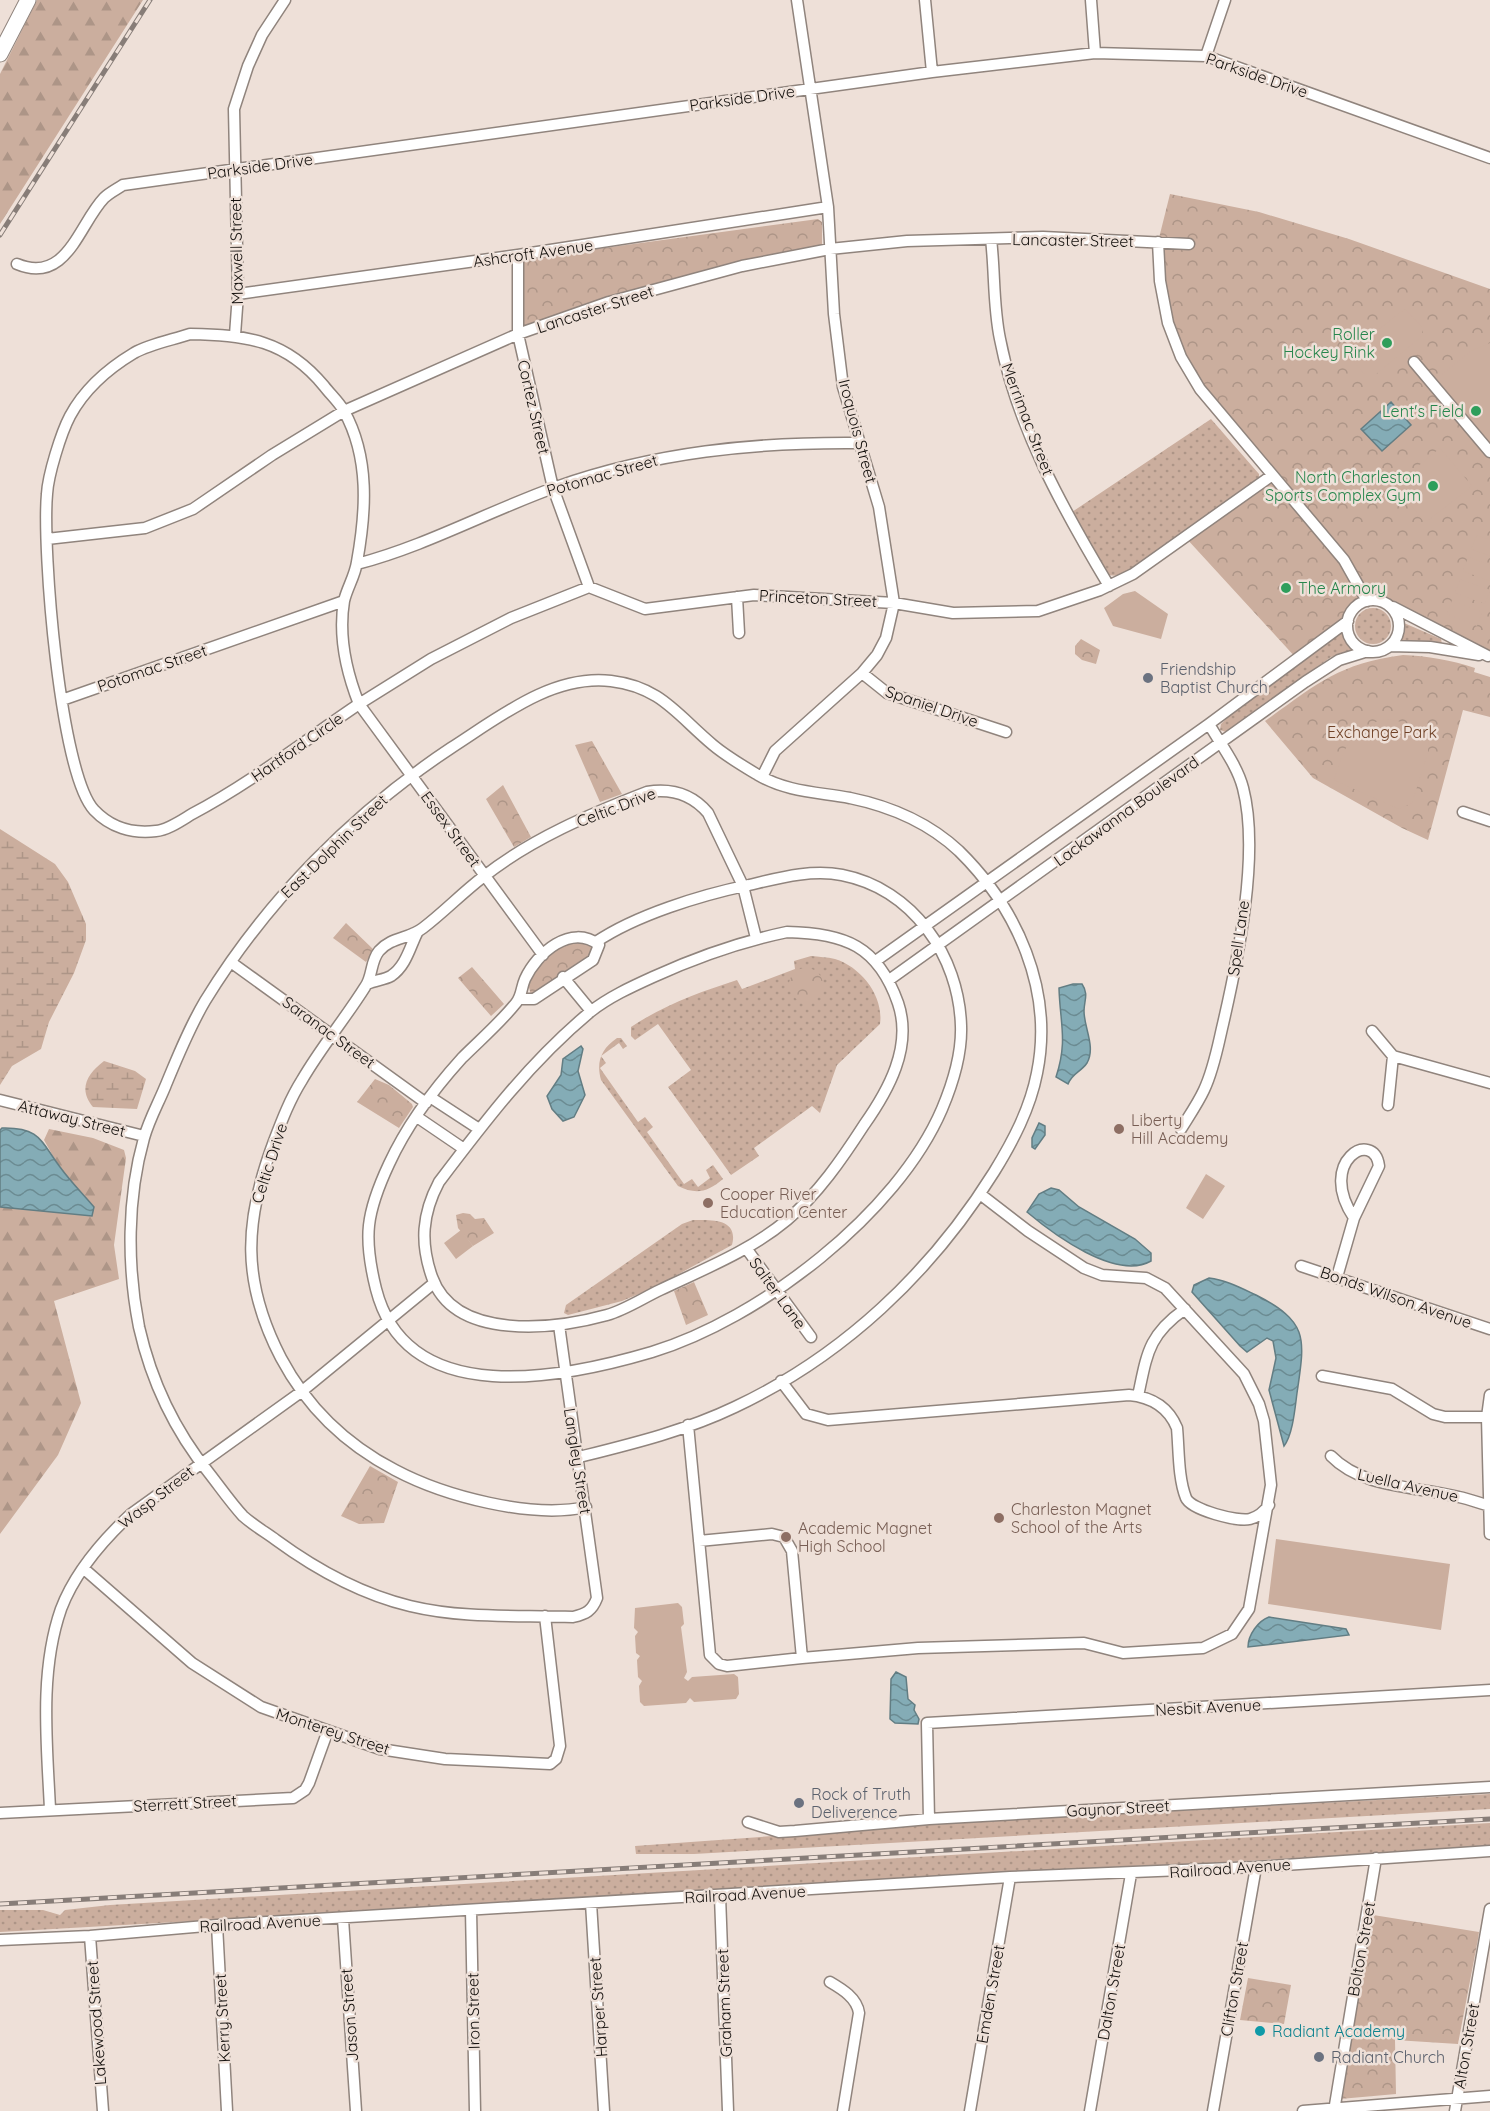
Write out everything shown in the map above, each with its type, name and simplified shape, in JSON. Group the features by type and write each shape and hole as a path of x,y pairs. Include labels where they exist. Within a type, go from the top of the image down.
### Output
{"highway":[{"path":"0,40 16,0"},
{"path":"0,54 28,0"}],"street":[{"name":"Maxwell Street","path":"235,335 238,294 234,110 248,66 262,35 285,0"},
{"name":"Iroquois Street","path":"762,777 775,751 862,673 877,655 886,638 894,603 879,507 843,387 834,314 828,207 808,89 797,0"},
{"path":"925,0 932,72"},
{"path":"1091,0 1095,53"},
{"path":"1206,56 1225,0"},
{"name":"Parkside Drive","path":"17,264 39,268 56,262 68,253 104,198 123,185 932,72 1095,53 1206,56 1490,158"},
{"name":"Ashcroft Avenue","path":"238,294 518,255 828,207"},
{"name":"Lancaster Street","path":"47,539 145,528 193,509 272,454 344,411 518,334 609,302 742,266 830,249 907,241 1043,237 1189,244"},
{"name":"Merrimac Street","path":"991,239 994,300 1009,378 1057,495 1109,585"},
{"path":"1158,242 1160,281 1168,323 1181,357 1200,389 1344,560 1367,601"},
{"name":"Cortez Street","path":"518,255 518,334 553,488 589,587"},
{"name":"Hartford Circle","path":"190,334 235,335 285,352 310,369 344,411 353,431 365,477 365,509 357,564 345,601 343,642 347,671 359,704 224,798 157,831 132,831 111,825 93,809 82,793 62,700 50,603 47,493 70,417 94,383 135,352 190,334"},
{"path":"1413,362 1490,452"},
{"name":"Potomac Street","path":"357,564 399,553 420,541 553,488 650,459 788,442 859,443"},
{"name":"Princeton Street","path":"589,587 645,609 754,595 894,603 953,613 1038,611 1067,603 1133,574 1271,476"},
{"path":"359,704 431,659 511,618 589,587"},
{"path":"737,597 739,633"},
{"name":"Potomac Street","path":"62,700 345,601"},
{"path":"1390,606 1398,618 1399,626 1395,640 1390,646 1383,650 1368,651 1354,643 1350,637 1348,621 1354,608 1367,601 1383,602 1489,655"},
{"name":"Lackawanna Boulevard","path":"877,960 1209,724 1348,621"},
{"path":"1390,646 1430,647 1489,655"},
{"name":"Lackawanna Boulevard","path":"889,980 1339,660 1368,651"},
{"name":"Spaniel Drive","path":"862,673 886,693 1006,732"},
{"name":"East Dolphin Street","path":"579,1457 644,1441 733,1408 824,1354 903,1289 957,1228 1012,1144 1030,1102 1039,1067 1041,1038 1039,996 1034,973 1001,901 988,882 953,845 928,827 899,813 844,797 789,789 762,777 714,746 675,708 658,696 641,688 607,680 572,682 533,698 411,774 317,858 277,901 204,1002 182,1045 144,1136 134,1192 131,1260 133,1298 144,1351 162,1396 173,1421 200,1462 244,1517 316,1569 350,1586 406,1605 446,1613 485,1617 573,1617 594,1608 597,1598"},
{"name":"Essex Street","path":"359,704 543,955"},
{"name":"Spell Lane","path":"1181,1129 1204,1089 1220,1037 1232,984 1246,877 1248,832 1244,794 1238,774 1209,724"},
{"name":"Celtic Drive","path":"586,1507 522,1508 466,1497 428,1484 369,1456 320,1417 301,1392 275,1346 261,1314 253,1280 250,1237 255,1197 286,1111 331,1034 367,984 373,960 380,950 398,938 417,933 485,875 558,831 647,792 662,790 683,793 702,805 708,813 743,886 756,938"},
{"path":"1463,812 1490,821"},
{"path":"520,999 534,999 563,977 593,960 599,945 588,938 570,936 558,942 543,955 524,980 520,999 459,1062 428,1100 390,1161 368,1223 368,1255 379,1298 389,1321 412,1349 442,1366 494,1377 538,1377 612,1364 660,1349 730,1320 776,1289 862,1223 911,1164 941,1112 957,1068 961,1024 955,989 938,946 926,926 898,898 879,887 841,875 800,874 743,886 686,902 596,942"},
{"path":"786,932 809,932 845,941 877,960 889,980 899,1007 901,1029 894,1077 837,1166 788,1220 746,1248 610,1314 559,1325 502,1326 479,1321 460,1311 434,1282 424,1249 423,1224 436,1189 479,1129 519,1079 591,1011 617,994 697,957 756,938 786,932"},
{"name":"Celtic Drive","path":"367,984 389,977 397,970 405,961 417,933"},
{"name":"Saranac Street","path":"232,963 428,1100 479,1129"},
{"path":"563,977 591,1011"},
{"path":"1372,1031 1394,1056 1490,1083"},
{"path":"1388,1105 1394,1056"},
{"name":"Attaway Street","path":"0,1100 144,1136"},
{"path":"417,1117 464,1149"},
{"path":"1337,1277 1354,1218 1378,1166 1378,1159 1373,1154 1360,1150 1353,1152 1347,1158 1341,1186 1341,1196 1354,1218"},
{"path":"688,1425 710,1655 714,1660 727,1666 918,1648 1084,1643 1123,1653 1203,1648 1232,1634 1249,1609 1271,1485 1259,1404 1252,1387 1231,1358 1166,1288 1146,1278 1102,1275 1084,1268 1028,1231 980,1194"},
{"name":"Salter Lane","path":"746,1248 811,1337"},
{"name":"Bonds Wilson Avenue","path":"1301,1266 1490,1329"},
{"name":"Wasp Street","path":"50,1809 46,1707 52,1644 64,1602 83,1568 103,1540 131,1514 200,1462 301,1392 434,1282"},
{"path":"1138,1396 1153,1340 1170,1320 1185,1309"},
{"name":"Langley Street","path":"559,1325 566,1372 565,1383 579,1457 597,1598"},
{"path":"1322,1376 1392,1389 1433,1414 1445,1418 1487,1417"},
{"path":"781,1381 806,1414 828,1420 1138,1396 1156,1403 1174,1419 1184,1491 1189,1504 1200,1510 1248,1520 1258,1516 1269,1504"},
{"path":"1490,1395 1487,1417 1490,1534"},
{"name":"Luella Avenue","path":"1331,1456 1342,1467 1366,1478 1459,1497 1489,1506"},
{"path":"699,1541 772,1534 784,1537 792,1551 802,1658"},
{"name":"Monterey Street","path":"83,1568 192,1663 261,1707 380,1749 426,1757 550,1764 556,1759 560,1746 545,1616"},
{"name":"Nesbit Avenue","path":"929,1819 927,1723 1490,1690"},
{"name":"Sterrett Street","path":"0,1813 293,1798 305,1790 309,1783 327,1732"},
{"name":"Gaynor Street","path":"748,1822 779,1832 795,1832 929,1819 1490,1787"},
{"name":"Railroad Avenue","path":"0,1940 1010,1877 1131,1874 1490,1851"},
{"name":"Bolton Street","path":"1334,2110 1376,1858"},
{"name":"Clifton Street","path":"1213,2111 1256,1867"},
{"name":"Dalton Street","path":"1090,2111 1131,1874"},
{"name":"Emden Street","path":"970,2111 1010,1877"},
{"name":"Graham Street","path":"720,1896 728,2111"},
{"name":"Harper Street","path":"591,1903 604,2111"},
{"name":"Alton Street","path":"1455,2111 1490,1909"},
{"name":"Iron Street","path":"471,1910 475,2111"},
{"name":"Jason Street","path":"343,1919 356,2111"},
{"name":"Kerry Street","path":"217,1925 227,2111"},
{"name":"Lakewood Street","path":"90,1936 102,2111"},
{"path":"830,1982 848,1993 858,2007 859,2013 843,2111"},
{"path":"1303,2111 1490,2096"}],"green space":[{"path":"37,0 143,0 0,224 0,74"},
{"path":"1170,194 1259,212 1349,239 1490,289 1490,652 1375,600 1360,603 1348,621 1297,659 1186,538 1271,476 1200,389 1168,323 1158,242"},
{"path":"818,219 822,222 822,247 661,282 525,326 523,323 523,259"},
{"name":"Roller Hockey Rink","path":"1405,309 1422,327 1422,336 1375,375 1365,375 1351,358 1352,350"},
{"name":"Lent's Field","path":"1490,343 1490,442 1436,379 1471,351"},
{"path":"1211,419 1259,474 1259,479 1148,560 1120,576 1106,575 1072,512"},
{"name":"North Charleston Sports Complex Gym","path":"1440,448 1472,486 1425,523 1395,485"},
{"path":"1477,535 1490,540 1490,556 1471,549"},
{"path":"1468,557 1490,565 1490,581 1463,571"},
{"path":"1460,579 1490,590 1485,604 1455,593"},
{"path":"1135,591 1168,614 1161,639 1113,626 1104,608 1123,594"},
{"path":"1452,600 1482,612 1477,626 1447,614"},
{"path":"1373,608 1385,614 1391,626 1385,638 1373,644 1361,638 1355,626 1361,614"},
{"path":"1404,623 1441,639 1442,644 1403,641 1400,639"},
{"path":"1341,632 1351,650 1331,657 1226,732 1220,730 1221,724 1228,717"},
{"path":"1081,639 1100,650 1096,664 1082,660 1075,654 1075,646"},
{"name":"Exchange Park","path":"1403,655 1430,657 1457,663 1475,668 1474,672 1490,677 1490,717 1463,710 1428,840 1313,778 1265,721 1314,686 1344,670"},
{"path":"1388,719 1429,728 1428,752 1412,803 1399,809 1334,780 1346,748 1358,732 1366,726"},
{"path":"592,741 622,794 600,802 575,745"},
{"path":"503,785 531,837 514,847 486,799"},
{"path":"0,829 55,864 68,882 86,924 86,940 74,973 49,1022 41,1049 12,1066 0,1085"},
{"path":"346,923 374,950 366,962 333,938"},
{"path":"575,940 593,945 594,955 545,989 531,995 527,980 549,953"},
{"path":"811,956 835,959 845,963 862,976 869,984 878,1003 880,1024 837,1065 820,1113 812,1106 754,1148 759,1156 731,1175 668,1087 691,1070 658,1024 635,1040 631,1036 631,1027 656,1012 696,994 737,980 742,989 795,969 794,961"},
{"path":"472,967 504,1004 491,1016 458,978"},
{"path":"806,968 818,973 823,985 818,997 806,1002 794,997 789,985 794,973"},
{"path":"617,1038 621,1038 627,1046 623,1049 619,1043 601,1056"},
{"path":"601,1056 606,1063 600,1068 638,1122 645,1117 653,1127 647,1132 684,1184 692,1179 698,1187 710,1178 706,1170 713,1165 723,1179 702,1191 691,1191 678,1186 601,1080 599,1067"},
{"path":"104,1061 135,1071 146,1079 137,1109 93,1107 88,1100 86,1082 93,1071"},
{"path":"375,1079 389,1085 412,1104 413,1107 399,1128 357,1102"},
{"path":"49,1129 93,1138 124,1150 126,1158 114,1245 119,1279 54,1301 81,1403 58,1455 0,1534 0,1207 94,1207 59,1167 44,1140"},
{"path":"1206,1174 1225,1186 1203,1219 1186,1208"},
{"path":"470,1214 475,1219 484,1218 494,1233 473,1246 458,1228 456,1215"},
{"path":"693,1220 722,1222 727,1225 733,1236 732,1245 653,1288 622,1301 568,1315 564,1313 566,1305 682,1224"},
{"path":"461,1230 473,1246 456,1259 444,1243"},
{"path":"694,1282 708,1315 686,1325 674,1291"},
{"path":"370,1466 398,1482 384,1523 359,1524 341,1516"},
{"path":"1276,1539 1450,1564 1441,1630 1268,1604"},
{"path":"678,1603 682,1607 684,1624 681,1627 687,1672 684,1678 688,1681 692,1677 734,1674 738,1677 739,1694 736,1699 694,1702 690,1698 686,1703 644,1706 640,1702 639,1686 642,1681 638,1677 637,1660 640,1656 636,1653 635,1636 638,1632 634,1628 635,1608"},
{"path":"1490,1794 1490,1809 694,1854 636,1854 635,1846 952,1823"},
{"path":"1490,1823 1490,1847 0,1932 0,1910 43,1910 60,1915 65,1910 110,1905"},
{"path":"1367,1914 1479,1932 1478,1939 1458,2044 1395,2040 1396,2094 1340,2099"},
{"path":"1248,1978 1291,1985 1284,2024 1240,2020"}],"water":[{"path":"1391,402 1411,425 1382,451 1361,429"},
{"path":"1082,984 1085,991 1084,1017 1090,1051 1087,1063 1068,1084 1056,1077 1062,1053 1059,988"},
{"path":"581,1046 583,1049 578,1071 585,1095 574,1117 563,1121 552,1109 547,1096 561,1075 563,1059"},
{"path":"1039,1123 1045,1126 1045,1135 1035,1149 1032,1147 1032,1138"},
{"path":"2,1128 25,1130 44,1143 68,1177 94,1207 92,1216 0,1207 0,1130"},
{"path":"1051,1188 1059,1190 1079,1207 1135,1239 1151,1253 1151,1261 1137,1266 1103,1260 1052,1232 1027,1212 1039,1194"},
{"path":"1209,1278 1233,1285 1273,1305 1286,1314 1294,1323 1299,1334 1302,1345 1295,1406 1292,1428 1284,1446 1269,1390 1276,1358 1273,1341 1267,1338 1247,1352 1240,1346 1192,1292 1194,1285"},
{"path":"1269,1617 1346,1629 1349,1635 1248,1647 1254,1629"},
{"path":"896,1672 906,1677 908,1699 915,1705 918,1724 895,1723 890,1719 891,1679"}],"railway":[{"path":"0,235 150,0"},
{"path":"0,1904 1490,1819"}],"place":[{"name":"Roller Hockey Rink","path":"1387,343"},
{"name":"Lent's Field","path":"1476,411"},
{"name":"North Charleston Sports Complex Gym","path":"1433,486"},
{"name":"The Armory","path":"1286,588"},
{"name":"Friendship Baptist Church","path":"1148,678"},
{"name":"Liberty Hill Academy","path":"1119,1129"},
{"name":"Cooper River Education Center","path":"708,1203"},
{"name":"Charleston Magnet School of the Arts","path":"999,1518"},
{"name":"Academic Magnet High School","path":"786,1537"},
{"name":"Rock of Truth Deliverence","path":"799,1803"},
{"name":"Radiant Academy","path":"1260,2031"},
{"name":"Radiant Church","path":"1319,2057"}]}
